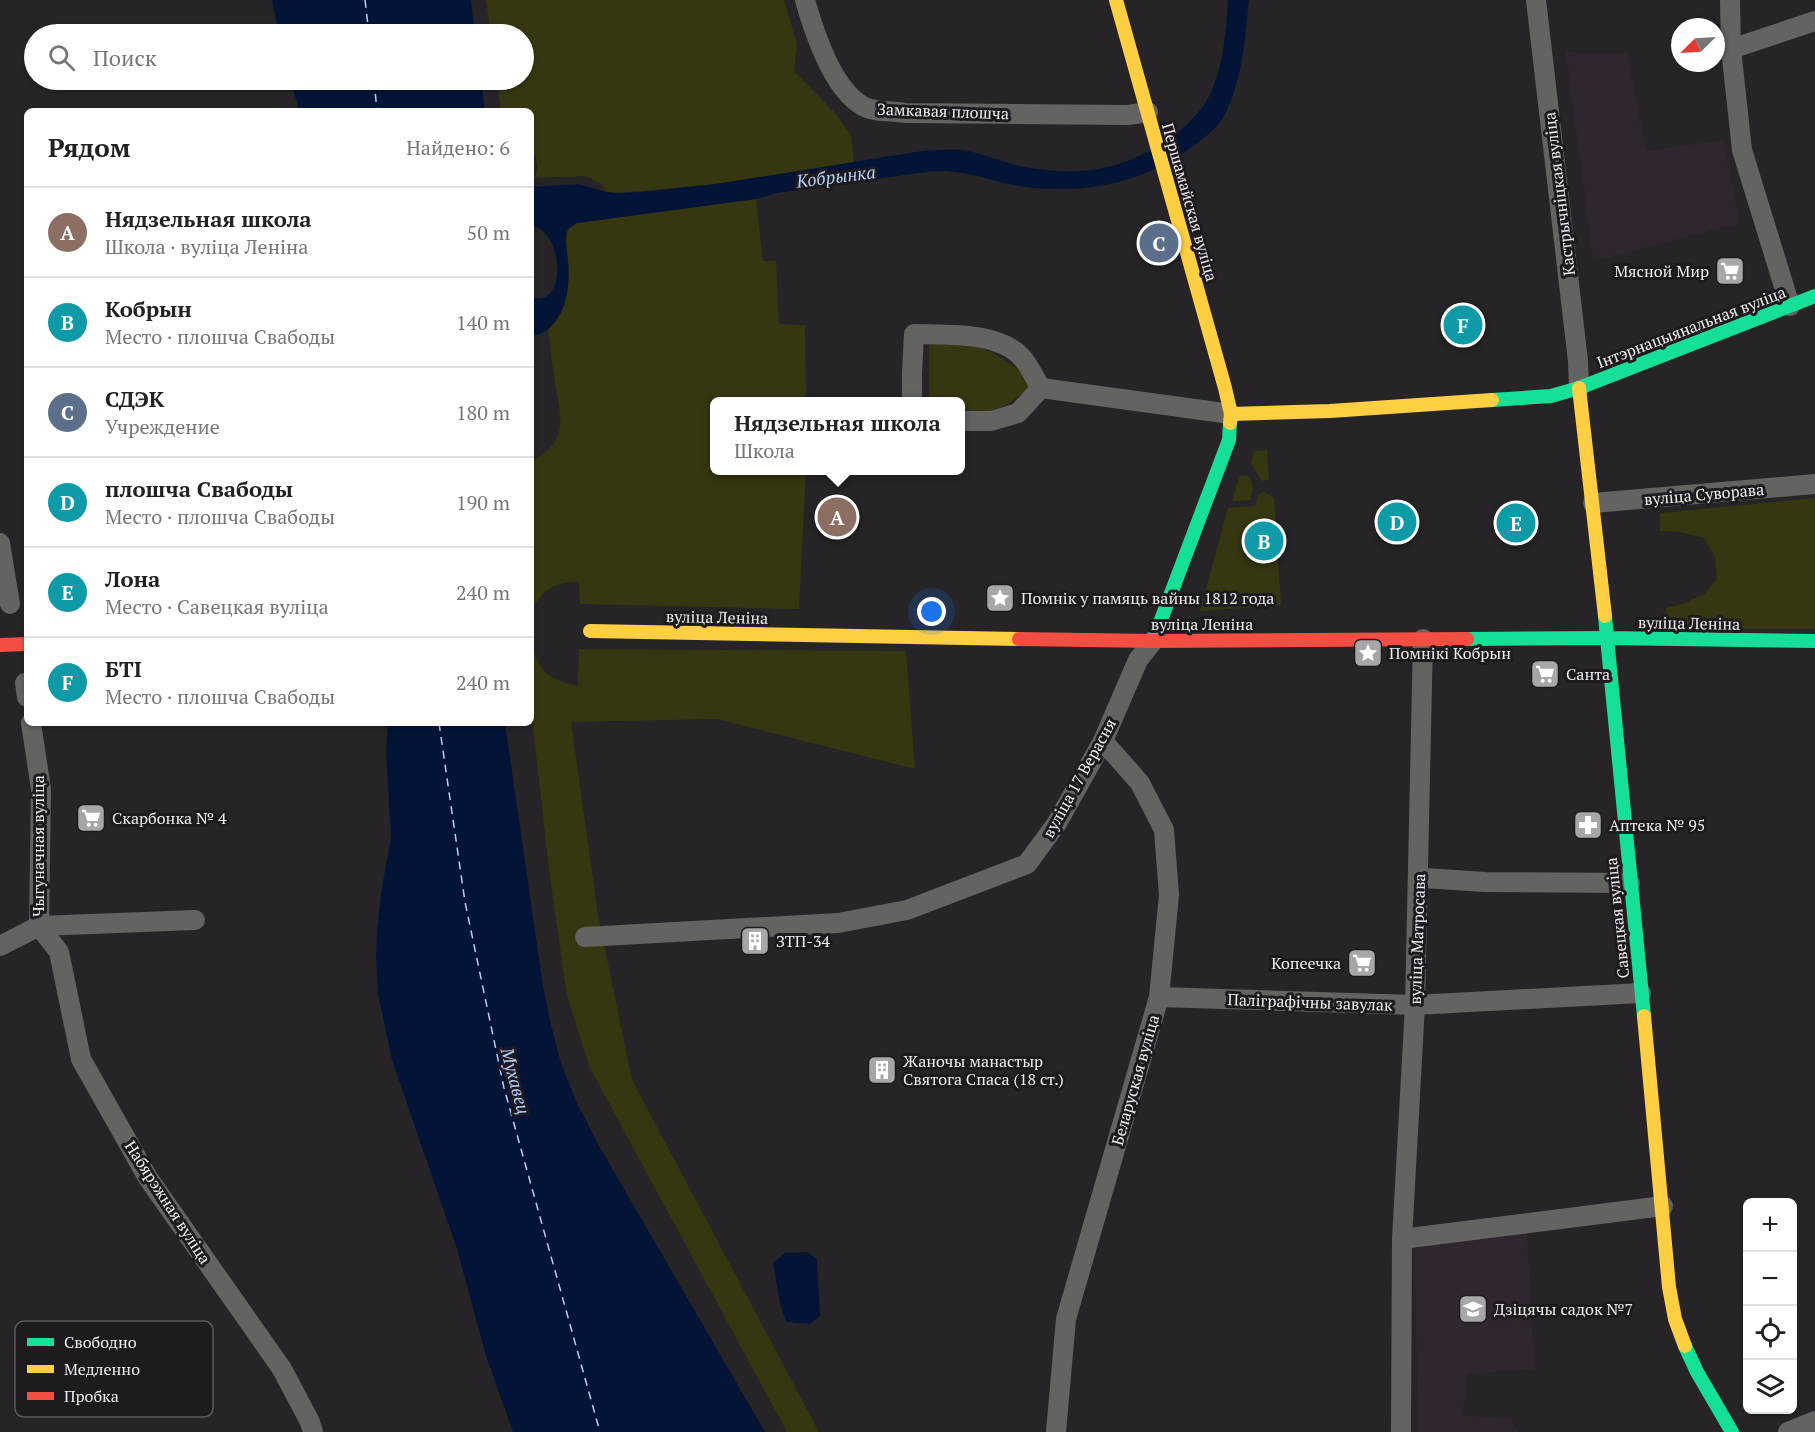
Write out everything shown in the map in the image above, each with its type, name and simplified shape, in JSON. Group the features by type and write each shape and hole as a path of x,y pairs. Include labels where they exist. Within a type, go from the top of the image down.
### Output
{"main road":[{"name":"Першамайская вуліца","path":"1116,0 1231,414 1229,440 1153,640"},
{"name":"Інтэрнацыянальная вуліца","path":"1231,414 1330,411 1551,396 1815,296"},
{"name":"Савецкая вуліца","path":"1579,387 1607,638 1669,1282 1680,1333 1698,1373 1732,1432"},
{"name":"вуліца Леніна","path":"590,631 1153,640 1607,638 1815,641"},
{"path":"0,645 24,644"}],"street":[{"name":"Замкавая плошча","path":"805,0 824,54 846,93 868,108 905,113 1128,115 1148,112"},
{"name":"Кастрычніцкая вуліца","path":"1536,0 1578,361 1579,387"},
{"path":"1730,0 1731,49 1742,150 1790,306"},
{"path":"1731,49 1815,21"},
{"path":"912,397 914,334 976,337 1005,344 1023,359 1041,388"},
{"path":"1041,388 1231,414"},
{"path":"965,421 991,421 1018,413 1041,388"},
{"name":"вуліца Суворава","path":"1593,503 1815,484"},
{"path":"0,543 10,604"},
{"name":"вуліца Матросава","path":"1401,1432 1402,1239 1415,1005 1424,639"},
{"name":"вуліца 17 Верасня","path":"585,937 838,923 907,910 1027,864 1057,823 1103,741 1138,660 1153,640"},
{"name":"Чыгуначная вуліца","path":"0,946 39,926 41,789 31,726"},
{"name":"Беларуская вуліца","path":"1056,1432 1066,1319 1159,997 1169,895 1164,830 1140,783 1103,741"},
{"path":"1419,875 1424,878 1485,882 1630,884"},
{"path":"39,926 195,920"},
{"name":"Набярэжная вуліца","path":"39,926 59,952 81,1059 148,1178 282,1369 313,1432"},
{"name":"Паліграфічны завулак","path":"1159,997 1415,1005 1641,993"},
{"path":"1402,1239 1663,1206"},
{"path":"1788,1432 1815,1421"}],"shaded area":[{"path":"486,0 784,0 797,44 794,71 834,112 851,135 854,163 716,184 619,193 606,192 602,184 585,176 534,178 537,164 534,156 534,108 501,108 498,90 534,90 534,24 490,24"},
{"path":"1566,52 1627,54 1646,151 1723,140 1740,223 1593,261"},
{"path":"756,199 763,261 776,261 779,324 805,325 806,397 710,397 710,475 806,475 799,609 580,604 579,582 566,582 554,586 534,603 534,459 553,444 560,425 548,330 558,316 567,290 566,241 568,229 577,223"},
{"path":"929,343 972,345 992,352 1029,377 1029,389 1006,405 987,412 965,410 965,397 929,397"},
{"path":"1267,450 1269,480 1262,481 1251,463 1254,451"},
{"path":"1247,475 1253,485 1251,500 1233,501 1240,476"},
{"path":"1264,492 1274,498 1281,605 1200,611 1228,508 1255,506 1258,495"},
{"path":"1815,498 1815,629 1668,629 1666,608 1683,604 1704,594 1717,579 1715,556 1704,538 1681,532 1660,531 1660,513"},
{"path":"579,649 906,651 915,769 717,719 571,722 598,915 632,1080 819,1432 787,1432 590,1068 567,996 550,877 533,726 534,650 543,670 554,678 578,686"},
{"name":"Дзіцячы садок №7","path":"1527,1229 1534,1369 1467,1374 1463,1415 1511,1419 1518,1432 1418,1432 1414,1248"}],"water":[{"path":"272,0 471,0 474,24 277,24"},
{"name":"Кобрынка","path":"1228,0 1249,0 1242,61 1234,92 1220,123 1177,157 1139,176 1098,186 1056,189 1024,187 958,172 926,172 777,193 756,199 577,223 570,227 566,235 569,278 564,306 560,315 548,329 534,335 534,297 543,298 552,291 556,282 557,270 553,246 548,236 534,227 534,187 578,184 606,192 641,192 716,184 922,151 945,150 968,151 1022,167 1040,169 1082,171 1112,166 1156,147 1183,128 1195,116 1205,104 1212,90 1222,57"},
{"path":"294,90 482,90 485,108 298,108"},
{"name":"Мухавец","path":"388,726 505,726 543,986 561,1063 576,1101 598,1144 765,1432 513,1432 486,1356 457,1249 392,1060 378,994 377,932 391,837 386,751"},
{"path":"807,1252 817,1259 820,1316 810,1324 786,1322 773,1263 785,1253"}],"ferry route":[{"path":"365,0 368,24"},
{"path":"375,90 377,108"},
{"path":"439,726 465,902 504,1088 600,1432"}],"traffic: fast":[{"path":"1492,400 1551,396 1579,388 1815,296"},
{"path":"1153,641 1229,440 1230,423"},
{"path":"1605,616 1607,638 1815,641"},
{"path":"1467,639 1607,638 1644,1016"},
{"path":"1685,1346 1697,1372 1732,1432"}],"traffic: slow":[{"path":"1116,0 1225,388 1231,414 1230,423"},
{"path":"1579,388 1605,616"},
{"path":"1231,414 1330,411 1492,400"},
{"path":"590,631 1019,639"},
{"path":"1644,1016 1669,1287 1675,1319 1685,1346"}],"traffic: jam":[{"path":"1019,639 1153,641 1467,639"},
{"path":"0,645 24,644"}],"place":[{"name":"СДЭК","path":"1159,243"},
{"name":"Мясной Мир","path":"1730,271"},
{"name":"БТІ","path":"1463,325"},
{"name":"Нядзельная школа","path":"837,517"},
{"name":"плошча Свабоды","path":"1397,522"},
{"name":"Лона","path":"1516,523"},
{"name":"Кобрын","path":"1264,541"},
{"name":"Помнік у памяць вайны 1812 года","path":"1000,598"},
{"name":"Помнікі Кобрын","path":"1368,653"},
{"name":"Санта","path":"1545,674"},
{"name":"Скарбонка № 4","path":"91,818"},
{"name":"Аптека № 95","path":"1588,825"},
{"name":"ЗТП-34","path":"755,941"},
{"name":"Копеечка","path":"1362,963"},
{"name":"Жаночы манастыр Святога Спаса (18 ст.)","path":"882,1070"},
{"name":"Дзіцячы садок №7","path":"1473,1309"}]}
